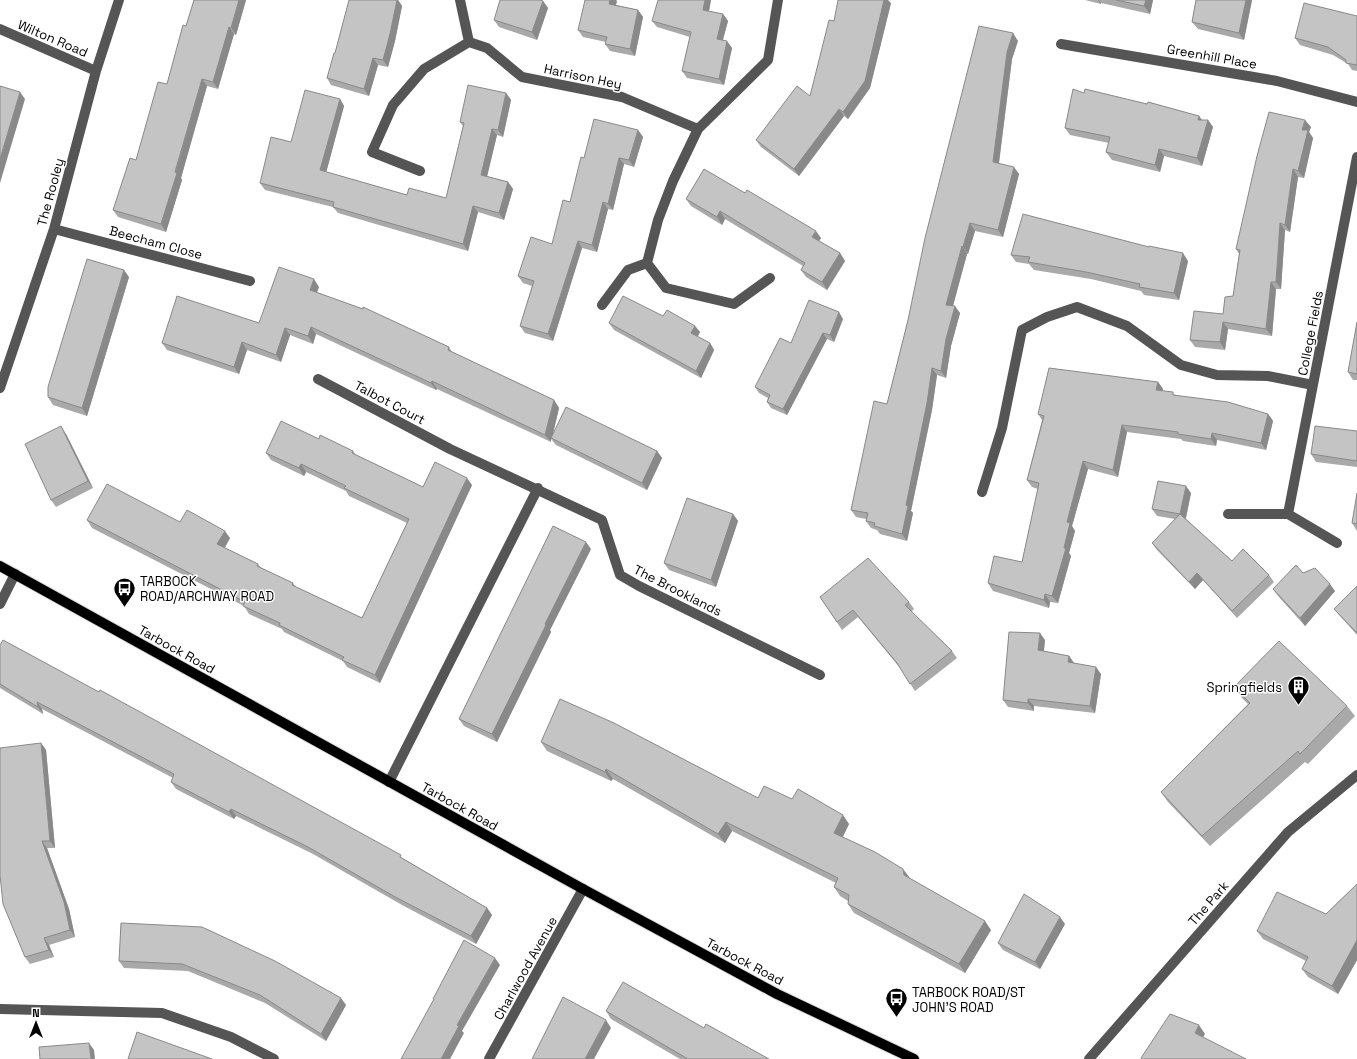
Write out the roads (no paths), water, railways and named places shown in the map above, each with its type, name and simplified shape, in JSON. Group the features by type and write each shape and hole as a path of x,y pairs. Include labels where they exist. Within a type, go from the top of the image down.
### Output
{"main road":[{"name":"Tarbock Road","path":"0,566 583,889 777,994 914,1059"}],"street":[{"name":"The Rooley","path":"0,388 54,229 96,71 119,0"},
{"path":"420,171 372,152 393,105 424,69 469,42 460,0"},
{"path":"647,263 661,214 673,181 698,128 768,60 778,0"},
{"name":"Wilton Road","path":"0,29 96,71"},
{"name":"Harrison Hey","path":"469,42 487,48 522,77 622,97 698,128"},
{"name":"Greenhill Place","path":"1061,44 1277,81 1357,102"},
{"name":"College Fields","path":"1288,514 1357,157"},
{"name":"Beecham Close","path":"54,229 250,280"},
{"path":"647,263 666,288 734,304 770,278"},
{"path":"602,305 628,270 647,263"},
{"path":"982,492 1002,428 1022,330 1047,317 1077,308 1127,326 1180,365 1217,375 1268,376 1313,385"},
{"name":"Talbot Court","path":"318,379 450,449"},
{"name":"The Brooklands","path":"450,449 538,488 602,520 620,575 646,590 820,674"},
{"path":"389,782 538,488"},
{"path":"1228,514 1288,514 1337,543"},
{"path":"0,604 15,574"},
{"name":"The Park","path":"1089,1059 1288,832 1357,775"},
{"name":"Charlwood Avenue","path":"489,1059 583,889"},
{"path":"0,1009 162,1013 231,1038 274,1059"}],"place":[{"name":"TARBOCK ROAD/ARCHWAY ROAD","path":"124,608"},
{"name":"Springfields","path":"1298,706"},
{"name":"TARBOCK ROAD/ST JOHN'S ROAD","path":"896,1018"}]}
